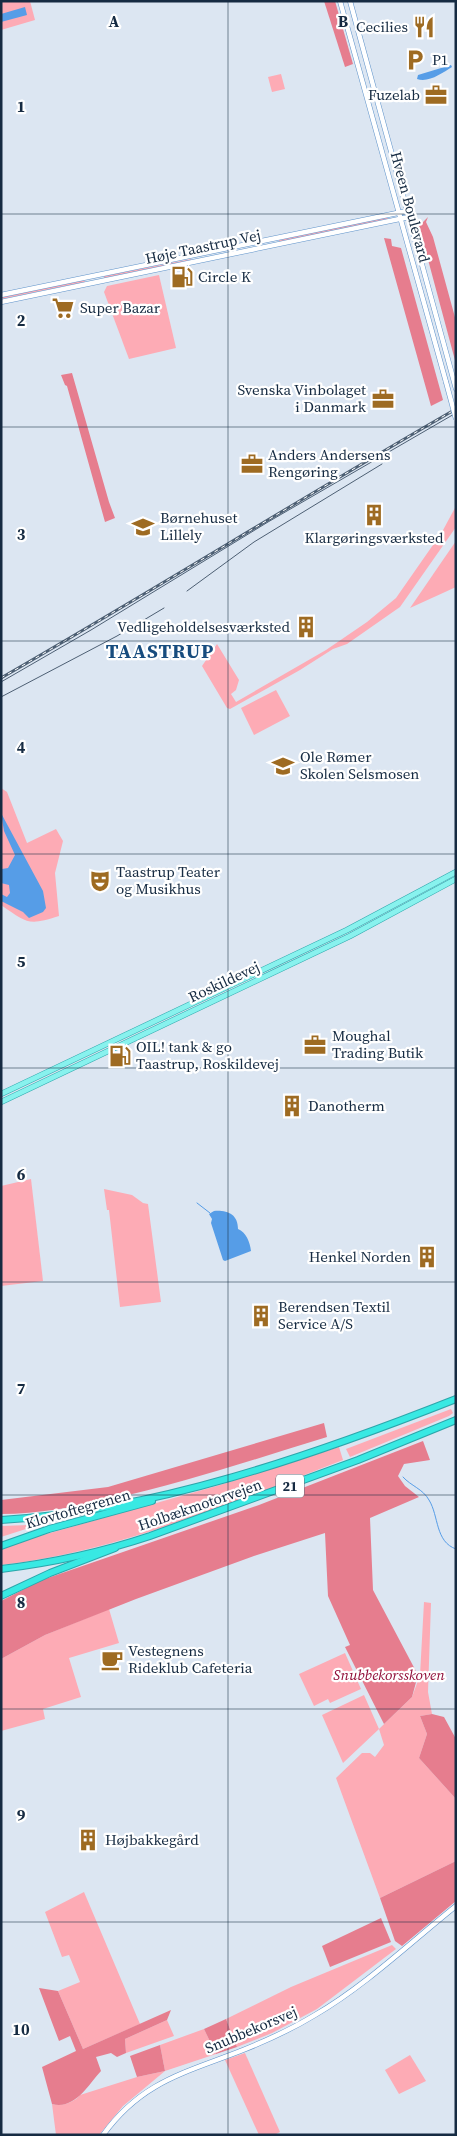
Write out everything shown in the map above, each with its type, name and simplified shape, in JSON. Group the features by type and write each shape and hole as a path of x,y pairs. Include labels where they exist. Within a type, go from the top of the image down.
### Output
{"highway":[{"name":"Holbækmotorvejen","path":"1,1520 56,1515 163,1497 320,1448 456,1399"},
{"name":"Holbækmotorvejen","path":"1,1568 46,1562 121,1546 268,1495 456,1420"},
{"name":"Klovtoftegrenen","path":"1,1546 49,1529 163,1497"},
{"path":"1,1596 42,1577 121,1546"}],"main road":[{"name":"Roskildevej","path":"1,1094 346,930 456,872"},
{"name":"Roskildevej","path":"1,1102 350,936 456,879"}],"street":[{"name":"Hveen Boulevard","path":"340,1 456,419"},
{"name":"Hveen Boulevard","path":"350,1 456,388"},
{"name":"Høje Taastrup Vej","path":"1,295 407,211"},
{"name":"Høje Taastrup Vej","path":"1,302 409,217"},
{"name":"Snubbekorsvej","path":"103,2135 124,2109 160,2082 270,2039 331,2005 358,1986 456,1906"}],"shaded area":[{"path":"1,1 30,1 35,20 1,30"},
{"path":"281,74 285,89 272,92 268,77"},
{"path":"387,217 388,219 279,242 279,240"},
{"path":"191,260 104,278 104,276"},
{"path":"159,275 176,348 129,359 104,292 107,286"},
{"path":"84,280 85,282 1,299 1,297"},
{"path":"456,506 456,527 400,607 347,644 333,649 300,670 230,709 227,708 202,666 217,644 239,680 236,690 231,694 236,702 326,650 367,622 396,598 442,532"},
{"path":"456,541 456,587 410,608"},
{"path":"276,690 290,716 254,735 241,708"},
{"path":"1,788 7,792 27,843 56,829 63,841 55,873 59,916 41,921 28,921 1,905"},
{"path":"31,1179 43,1281 1,1286 1,1186"},
{"path":"104,1189 132,1195 143,1203 148,1204 161,1302 120,1307 109,1210 107,1210"},
{"path":"451,1409 453,1413 449,1416 350,1457 346,1449"},
{"path":"339,1447 343,1460 218,1508 132,1537 88,1549 1,1565 1,1550 29,1539 220,1485"},
{"path":"29,1525 29,1528 1,1537 1,1526"},
{"path":"424,1602 431,1603 428,1692 432,1714 420,1716 427,1734 419,1758 456,1799 456,1861 380,1898 336,1778 362,1753 370,1753 375,1757 384,1745 379,1729 412,1697 420,1675"},
{"path":"109,1609 119,1643 69,1658 81,1697 43,1709 45,1719 1,1731 1,1659 45,1635"},
{"path":"345,1653 361,1689 330,1703 328,1699 314,1706 299,1674"},
{"path":"364,1695 379,1729 343,1763 322,1715"},
{"path":"84,1892 140,2024 83,2049 58,1991 80,1982 69,1955 62,1957 45,1912"},
{"path":"392,1945 396,1949 317,2009 272,2033 237,2047 226,2019 291,1987"},
{"path":"167,2020 174,2036 126,2053 125,2039"},
{"path":"204,2029 216,2054 165,2071 160,2045"},
{"path":"245,2053 280,2132 274,2135 259,2135 225,2060"},
{"path":"410,2055 426,2081 399,2094 385,2070"},
{"path":"165,2071 123,2106 99,2135 56,2135 52,2104 68,2103 80,2095 137,2077"}],"green space":[{"path":"324,1 335,1 353,64 345,67"},
{"path":"428,217 426,222 433,237 456,321 456,364 419,226"},
{"path":"384,238 391,239 392,246 401,248 443,400 431,406"},
{"path":"72,373 115,518 105,522 67,386 61,375"},
{"path":"324,1423 327,1437 192,1478 84,1505 43,1511 1,1514 1,1500 108,1487"},
{"name":"Snubbekorsskoven","path":"423,1441 430,1460 404,1464 398,1476 405,1486 419,1497 370,1518 373,1590 418,1675 412,1697 384,1724 345,1647 350,1645 328,1596 325,1533 257,1555 136,1599 45,1635 1,1659 1,1601 42,1580 259,1505"},
{"path":"432,1714 444,1717 456,1739 456,1799 419,1758 427,1734 420,1716"},
{"path":"456,1861 456,1901 402,1946 395,1941 380,1898"},
{"path":"381,1918 391,1942 330,1967 322,1946"},
{"path":"39,1988 58,1991 83,2049 171,2010 167,2020 125,2039 126,2053 117,2057 111,2053 96,2057 101,2071 74,2100 60,2105 52,2104 42,2067 76,2051 70,2036 59,2041"},
{"path":"226,2019 237,2047 216,2054 204,2029"},
{"path":"160,2045 165,2071 137,2077 130,2056"}],"water":[{"path":"25,7 27,15 1,22 1,14"},
{"path":"451,65 452,67 435,77 426,80 417,79 418,75"},
{"path":"1,813 43,891 46,908 43,912 29,918 23,912 1,901 1,894 7,897 10,893 9,885 1,883 1,850 2,869 8,868 15,855 4,831"},
{"path":"214,1211 227,1212 234,1216 238,1229 243,1232 250,1244 251,1251 225,1261 223,1260 209,1214"}],"waterway":[{"path":"197,1203 210,1213"},
{"path":"403,1477 426,1496 432,1506 444,1541 456,1549"}],"tram line":[{"path":"1,682 91,630 268,522 456,413"},
{"path":"187,591 254,542 382,464"},
{"path":"1,697 117,636 164,608"}],"railway":[{"path":"1,678 456,409"}],"place":[{"name":"Cecilies","path":"424,27"},
{"name":"P1","path":"415,60"},
{"name":"Fuzelab","path":"436,95"},
{"name":"Circle K","path":"182,277"},
{"name":"Super Bazar","path":"63,308"},
{"name":"Svenska Vinbolaget i Danmark","path":"383,399"},
{"name":"Anders Andersens Rengøring","path":"252,464"},
{"name":"Klargøringsværksted","path":"374,515"},
{"name":"Børnehuset Lillely","path":"143,527"},
{"name":"Vedligeholdelsesværksted","path":"306,627"},
{"name":"Ole Rømer Skolen Selsmosen","path":"283,766"},
{"name":"Taastrup Teater og Musikhus","path":"100,881"},
{"name":"Moughal Trading Butik","path":"315,1045"},
{"name":"OIL! tank & go Taastrup, Roskildevej","path":"120,1056"},
{"name":"Danotherm","path":"292,1106"},
{"name":"Henkel Norden","path":"427,1257"},
{"name":"Berendsen Textil Service A/S","path":"261,1316"},
{"name":"Vestegnens Rideklub Cafeteria","path":"112,1660"},
{"name":"Højbakkegård","path":"88,1840"}],"district":[{"name":"TAASTRUP","path":"160,651"}]}
